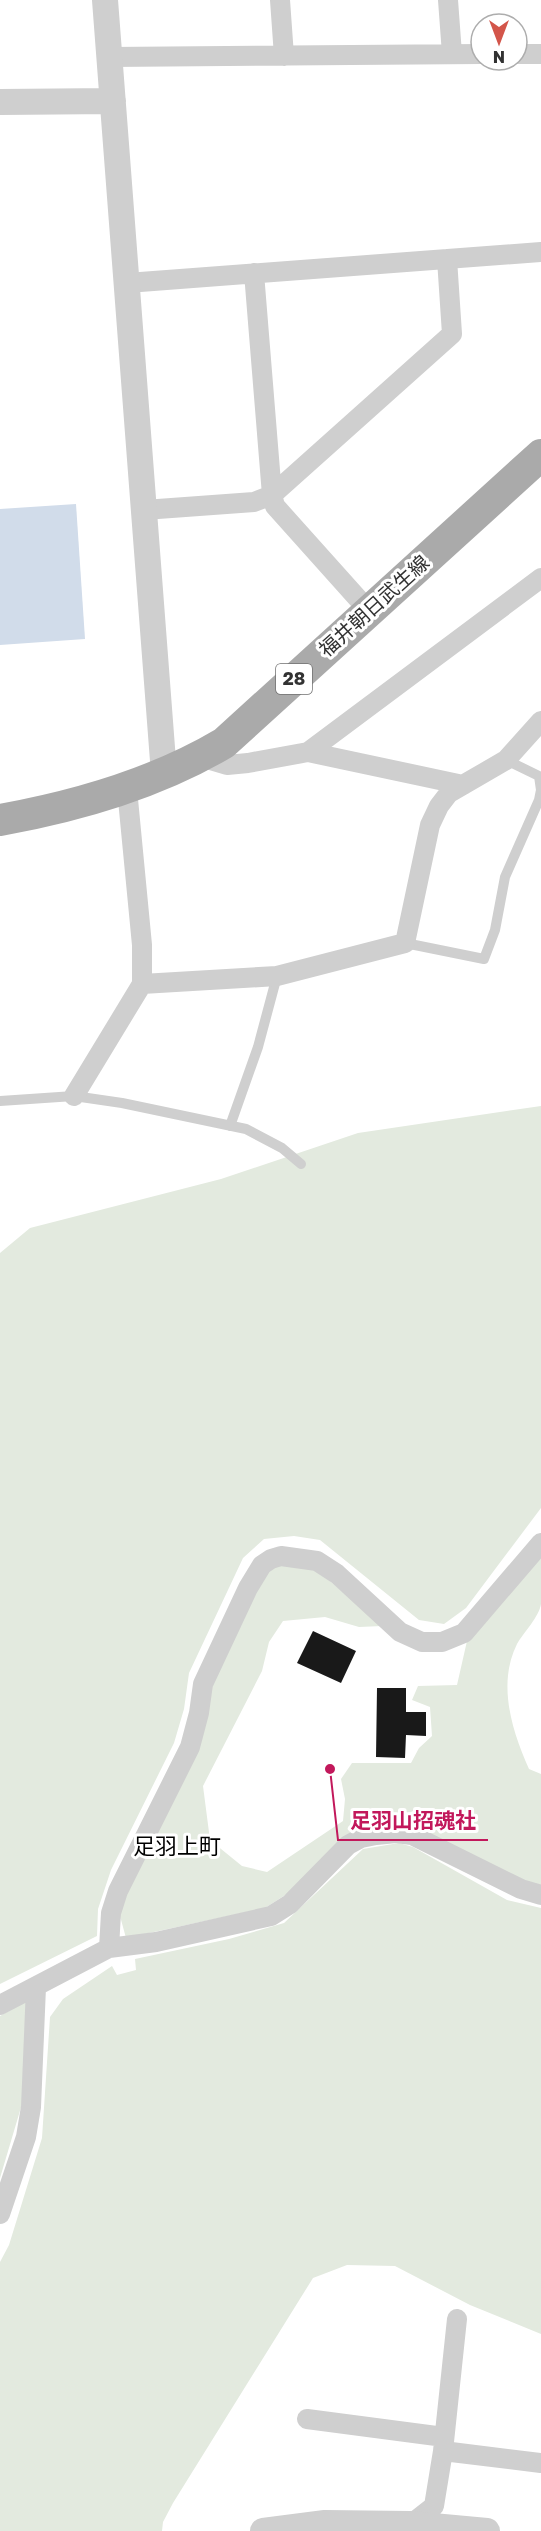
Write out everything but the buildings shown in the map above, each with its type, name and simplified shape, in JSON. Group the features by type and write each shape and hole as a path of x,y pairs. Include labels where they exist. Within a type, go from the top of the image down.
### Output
{"main road":[{"name":"福井朝日武生線","path":"0,820 127,789 200,757 224,743 541,454"}],"street":[{"path":"105,0 164,774"},
{"path":"280,0 285,56"},
{"path":"448,0 452,54"},
{"path":"110,57 469,54"},
{"path":"0,102 113,101"},
{"path":"127,283 541,252"},
{"path":"144,510 254,502 272,495 452,334 447,259"},
{"path":"254,273 272,495 275,506 369,611"},
{"path":"308,752 541,578"},
{"path":"142,984 276,976 405,943 430,825 439,806 449,793 506,760 541,721"},
{"path":"200,757 227,765 308,752 463,785"},
{"path":"74,1096 142,984 142,945 127,789"},
{"path":"109,1948 111,1913 118,1891 190,1747 199,1713 203,1684 248,1588 262,1565 281,1556 318,1561 337,1574 400,1632 422,1642 442,1642 464,1633 541,1543"},
{"path":"0,2005 109,1948 156,1942 271,1916 290,1904 348,1845 376,1834 412,1835 521,1889 541,1894"},
{"path":"0,2214 28,2127 31,2107 36,1987"},
{"path":"411,2527 434,2506 444,2444 457,2319"},
{"path":"307,2419 541,2463"},
{"path":"263,2531 325,2523 487,2531"}],"lane":[{"path":"405,943 484,958 495,930 505,877 541,790 540,776 506,760"},
{"path":"230,1126 258,1047 276,976"},
{"path":"0,1101 74,1096 122,1103 246,1129 282,1148 301,1164"}],"shaded area":[{"path":"541,1106 541,1508 466,1608 444,1624 419,1620 320,1540 294,1536 264,1539 243,1558 189,1673 184,1709 174,1743 111,1870 98,1909 97,1936 0,1984 0,1253 30,1228 221,1179 358,1133"},
{"path":"541,1553 540,1609 517,1644 511,1659 508,1691 512,1723 517,1739 529,1769 541,1774 541,1885 535,1885 394,1825 265,1908 126,1938 120,1916 126,1892 198,1751 210,1686 267,1568 282,1563 315,1568 382,1626 359,1627 325,1617 283,1621 269,1642 262,1671 203,1786 210,1840 242,1866 267,1872 343,1821 345,1799 341,1779 352,1763 411,1763 419,1748 432,1736 430,1707 412,1700 418,1686 457,1685 467,1641"},
{"path":"399,1843 413,1847 507,1900 541,1908 541,2334 470,2305 395,2266 347,2265 313,2278 173,2503 163,2522 162,2531 0,2531 0,2262 9,2245 42,2138 50,2017 63,1999 112,1966 117,1975 136,1970 135,1959 229,1939 284,1923 363,1849"},
{"path":"27,2001 22,2104 0,2178 0,2016"}],"water":[{"path":"76,504 85,639 0,645 0,509"}],"place":[{"name":"足羽山招魂社","path":"330,1769"}],"district":[{"name":"足羽上町","path":"177,1846"}]}
